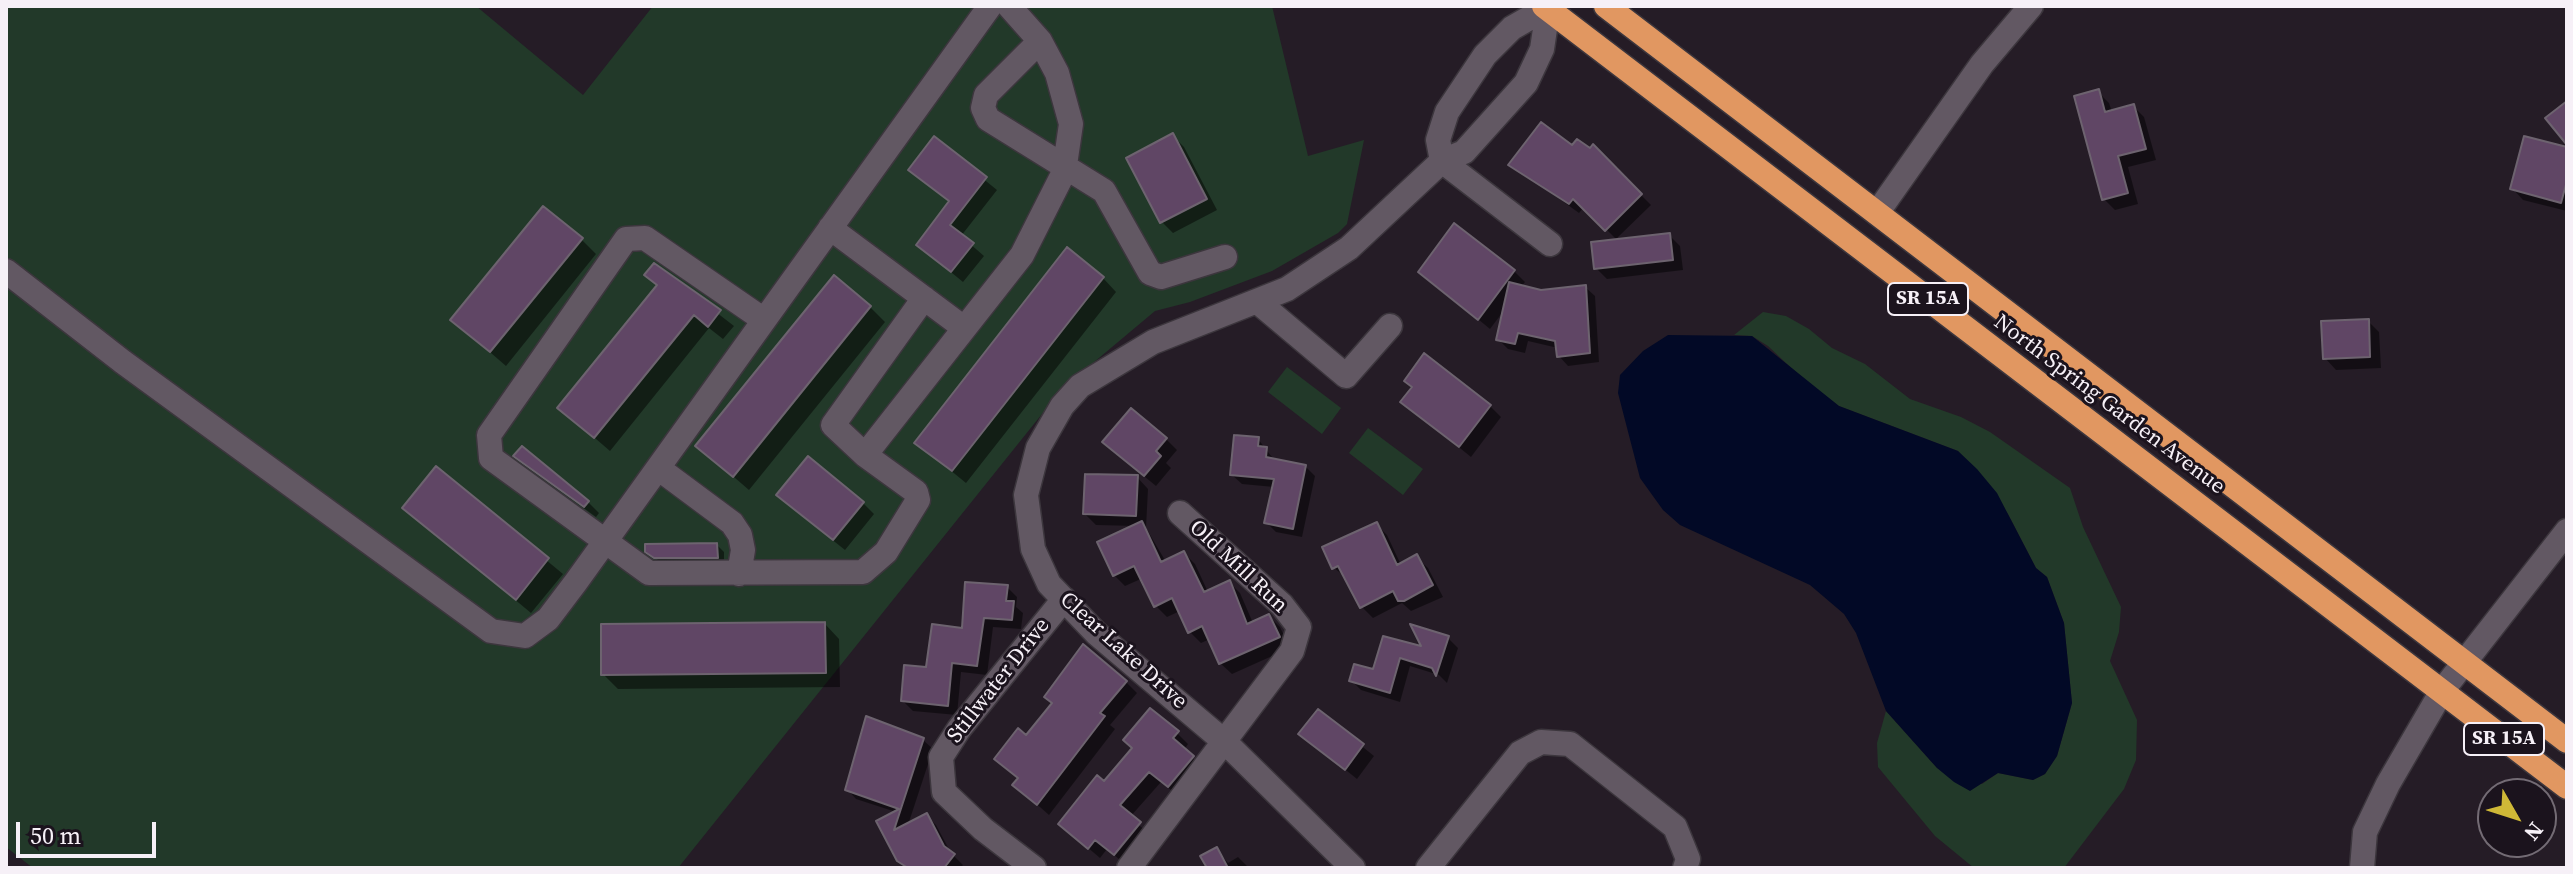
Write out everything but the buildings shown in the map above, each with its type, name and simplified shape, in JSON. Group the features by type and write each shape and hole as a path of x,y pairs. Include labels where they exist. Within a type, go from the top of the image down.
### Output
{"highway":[{"name":"North Spring Garden Avenue","path":"1606,6 2567,741"},
{"name":"North Spring Garden Avenue","path":"1547,7 2567,787"}],"street":[{"path":"6,271 123,362 491,631 525,636 548,619 990,6"},
{"path":"865,455 1022,255 1065,165 1071,124 1057,73 1040,41 1009,6"},
{"path":"1877,213 1982,64 2031,6"},
{"path":"1547,7 1512,28 1485,55 1447,112 1438,140 1442,161 1550,244"},
{"name":"Clear Lake Drive","path":"1353,868 1226,743 1096,633 1049,584 1033,549 1026,495 1038,448 1062,406 1080,386 1153,342 1287,289 1349,248 1442,161 1464,152 1526,83 1542,49 1547,7"},
{"path":"1040,41 986,95 983,108 988,119 1104,191 1150,273 1161,277 1225,257"},
{"path":"1465,87 1502,111"},
{"path":"830,228 964,328"},
{"path":"764,320 645,238 626,239 489,435 487,445 491,458 649,573 863,572 886,552 918,500 916,492 865,455 833,425 924,298"},
{"path":"1258,302 1346,376 1390,326"},
{"path":"658,468 732,523 740,535 743,550 739,574"},
{"name":"Old Mill Run","path":"1180,513 1282,605 1299,627 1292,651 1226,743"},
{"path":"2362,868 2365,832 2388,784 2442,691 2567,531"},
{"name":"Stillwater Drive","path":"1034,868 983,829 944,792 941,757 959,729 1064,599"},
{"path":"1428,868 1520,753 1541,742 1570,744 1675,827 1688,859 1685,868"},
{"path":"1129,868 1226,743"}],"green space":[{"path":"6,6 476,6 583,95 653,6 1272,6 1308,156 1364,140 1347,224 1338,233 1272,271 1190,302 1155,311 1062,389 678,868 33,868 6,847"},
{"path":"1763,312 1786,316 1809,329 1832,348 1865,364 1910,399 1961,417 1990,432 2070,488 2083,527 2121,607 2119,632 2110,661 2137,720 2136,760 2124,789 2064,868 1974,868 1935,836 1878,767 1877,743 1886,711 1937,768 1982,784 1998,773 2033,780 2045,774 2057,756 2072,703 2064,623 2047,577 2036,568 2008,514 1958,451 1839,406 1804,380 1768,346 1752,336 1734,335"},
{"path":"1287,367 1341,408 1322,434 1268,392"},
{"path":"1368,428 1423,469 1403,495 1349,453"}],"water":[{"path":"1668,335 1752,336 1839,406 1958,451 1977,469 1997,493 2036,568 2047,577 2064,623 2072,703 2057,756 2045,774 2033,780 1998,773 1970,791 1954,782 1937,768 1886,711 1856,633 1844,614 1810,585 1680,525 1663,510 1640,478 1618,393 1620,375 1643,351"}]}
